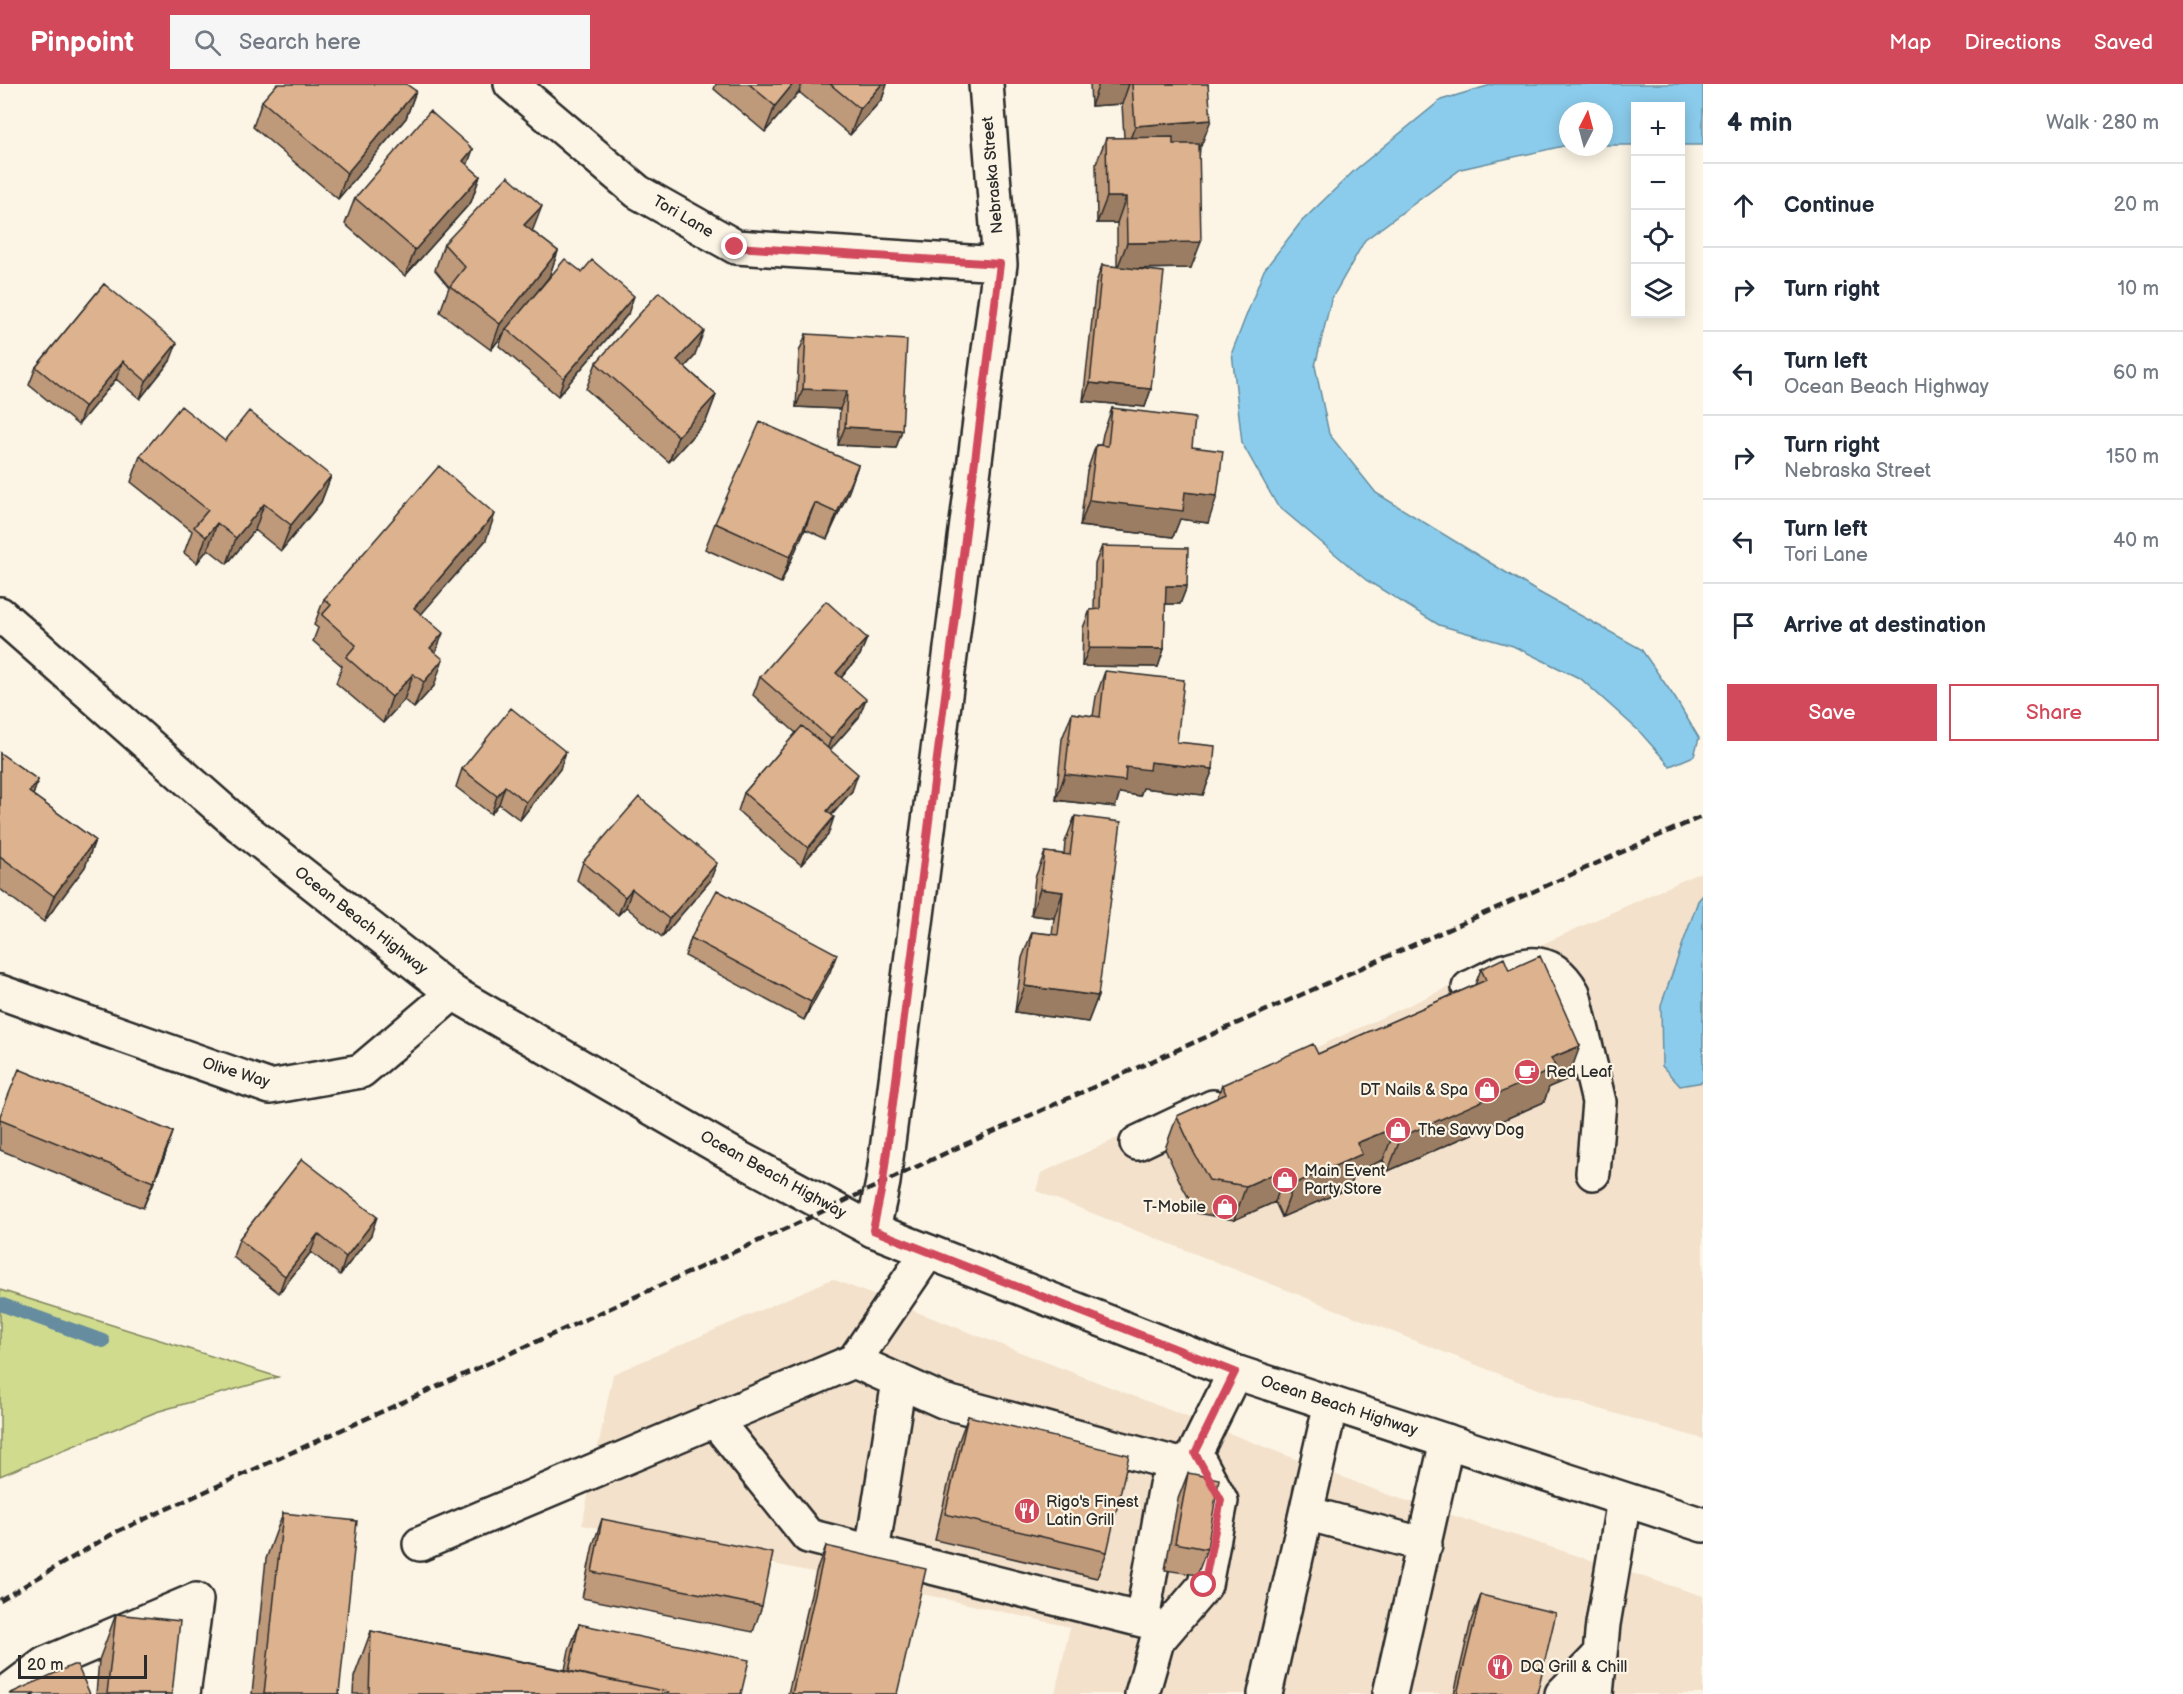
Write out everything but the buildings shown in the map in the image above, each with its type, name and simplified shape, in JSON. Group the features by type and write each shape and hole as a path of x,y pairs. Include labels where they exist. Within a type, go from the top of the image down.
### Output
{"street":[{"name":"Tori Lane","path":"511,84 638,192 735,247 1000,264"},
{"name":"Nebraska Street","path":"873,1230 883,1182 1000,264 986,84"},
{"name":"Ocean Beach Highway","path":"0,614 238,824 453,993 737,1157 873,1230 1235,1372 1703,1525"},
{"path":"1437,1003 1512,968 1529,963 1557,972 1567,981 1573,993 1599,1102 1593,1173"},
{"name":"Olive Way","path":"0,992 270,1087 361,1071 453,993"},
{"path":"1137,1143 1244,1093"},
{"path":"420,1544 854,1361 928,1252"},
{"path":"854,1361 943,1401 1189,1459 1221,1500 1204,1585 1150,1630"},
{"path":"1142,1694 1166,1485 1189,1459 1235,1372"},
{"path":"872,1552 899,1381"},
{"path":"1265,1694 1331,1403"},
{"path":"715,1420 808,1536 1150,1630"},
{"path":"1390,1694 1447,1441"},
{"path":"1596,1694 1603,1623 1624,1500"},
{"path":"1306,1513 1425,1545"},
{"path":"5,1694 45,1664 196,1600 183,1694"},
{"path":"1562,1694 1599,1656"}],"shaded area":[{"path":"1703,871 1703,1439 1555,1396 1036,1191 1041,1173"},
{"path":"832,1279 1386,1494 1703,1596 1703,1694 1055,1694 1070,1627 936,1597 582,1525 613,1374"}],"green space":[{"path":"0,1290 278,1377 156,1412 0,1476"}],"water":[{"path":"1494,84 1703,84 1703,145 1685,145 1685,102 1631,102 1631,145 1613,145 1613,102 1559,102 1559,147 1461,169 1365,240 1331,300 1315,366 1329,434 1376,493 1533,589 1641,649 1699,738 1694,756 1670,766 1639,731 1581,679 1513,646 1439,625 1366,580 1277,505 1242,443 1232,352 1264,270 1301,222 1355,170 1441,100"},
{"path":"1703,895 1703,1082 1680,1086 1662,1066 1661,1005 1698,901"}],"waterway":[{"path":"0,1304 103,1341"}],"railway":[{"path":"0,1600 116,1532 796,1224 950,1151 1703,816"}],"place":[{"name":"Red Leaf","path":"1527,1072"},
{"name":"DT Nails & Spa","path":"1487,1090"},
{"name":"The Savvy Dog","path":"1398,1130"},
{"name":"Main Event Party Store","path":"1285,1180"},
{"name":"T-Mobile","path":"1225,1207"},
{"name":"Rigo's Finest Latin Grill","path":"1027,1511"},
{"name":"DQ Grill & Chill","path":"1500,1667"}],"route":[{"path":"735,247 1000,264 883,1182 873,1230 1235,1372 1195,1453 1221,1500 1204,1585"}]}
